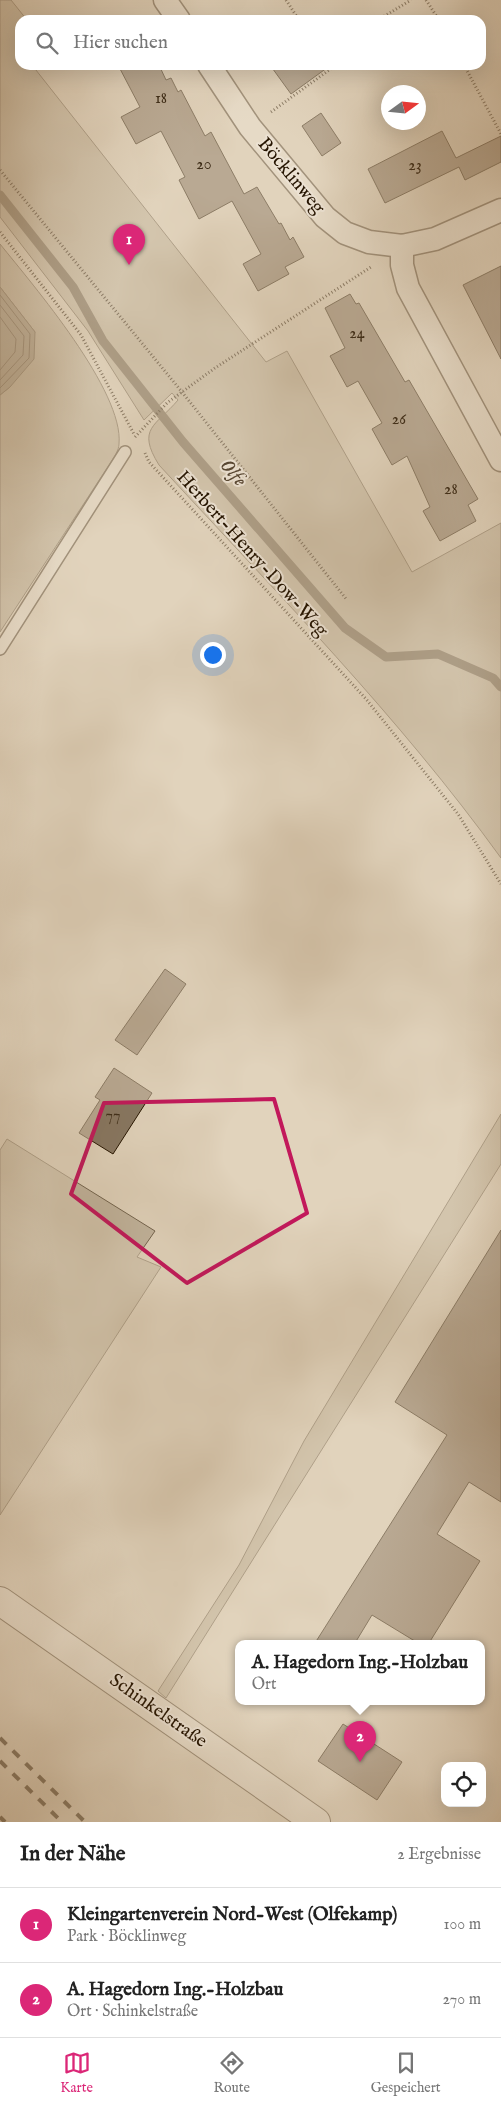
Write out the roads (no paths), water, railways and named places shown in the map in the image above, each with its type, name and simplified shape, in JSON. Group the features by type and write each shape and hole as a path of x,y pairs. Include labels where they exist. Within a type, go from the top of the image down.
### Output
{"street":[{"path":"165,0 176,15"},
{"name":"Böcklinweg","path":"212,70 250,127 325,217 345,233 369,242 397,246 435,239 501,210"},
{"path":"397,246 408,288 501,460"},
{"name":"Schinkelstraße","path":"0,1601 316,1822"}],"lane":[{"path":"0,649 125,452"}],"water":[{"path":"0,287 35,332 34,359 10,387 0,395"}],"waterway":[{"name":"Olfe","path":"0,195 73,287 103,341 183,442 345,628 386,657 438,654 493,678 501,687"}],"railway":[{"path":"0,1738 85,1822"},
{"path":"0,1761 62,1822"},
{"path":"0,1817 5,1822"}],"place":[{"name":"Kleingartenverein Nord-West (Olfekamp)","path":"129,265"},
{"name":"A. Hagedorn Ing.-Holzbau","path":"360,1762"}]}
